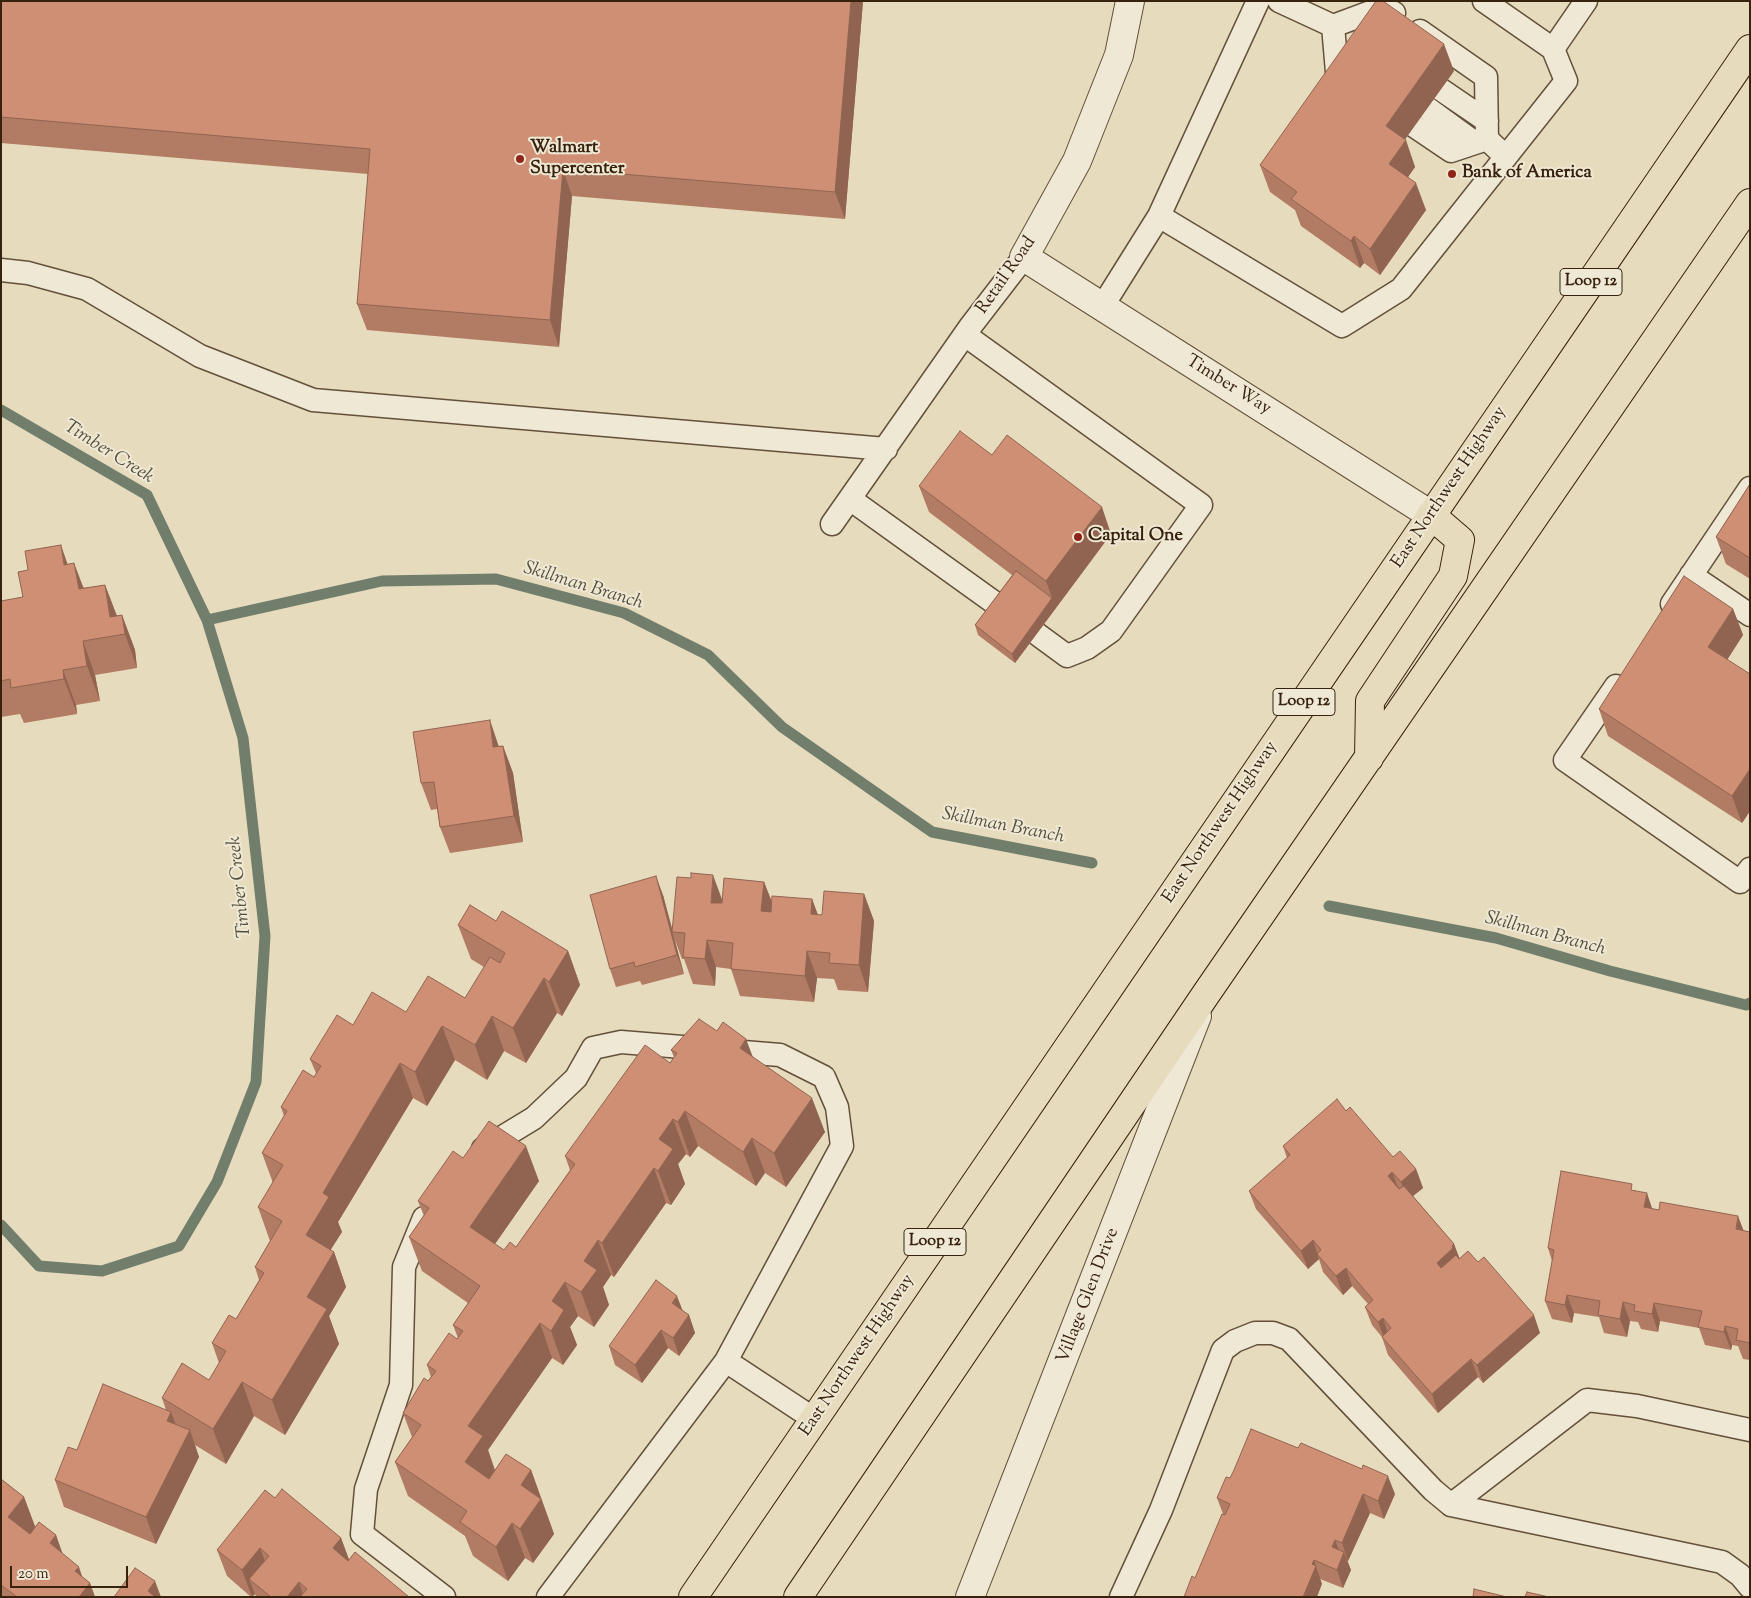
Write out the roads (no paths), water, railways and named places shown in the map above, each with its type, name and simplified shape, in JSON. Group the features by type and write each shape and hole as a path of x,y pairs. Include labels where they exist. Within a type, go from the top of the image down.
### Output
{"main road":[{"name":"East Northwest Highway","path":"694,1597 1750,50"},
{"path":"798,1597 1206,994 1750,203"},
{"path":"1368,758 1370,701 1453,576 1460,540 1432,515"}],"street":[{"name":"Retail Road","path":"1024,257 1077,162 1119,55 1130,1"},
{"name":"Timber Way","path":"1024,257 1432,515"},
{"name":"Village Glen Drive","path":"970,1597 1206,994"}],"lane":[{"path":"1102,307 1159,216 1258,1"},
{"path":"1280,1 1338,30 1368,38"},
{"path":"1159,216 1342,326 1401,289 1566,81 1553,49 1484,1"},
{"path":"1553,49 1586,1"},
{"path":"1338,30 1384,7 1486,77 1483,134"},
{"path":"1338,30 1355,57"},
{"path":"1338,30 1338,72 1348,81"},
{"path":"1440,89 1506,157"},
{"path":"1421,117 1451,151 1483,134"},
{"name":"Retail Road","path":"832,524 965,335 1024,257"},
{"path":"1,270 28,273 87,289 200,356 313,400 886,449"},
{"path":"965,335 1201,505 1111,630 1087,648 1067,656 1037,634"},
{"path":"1660,622 1750,488"},
{"path":"850,499 1000,606"},
{"path":"1691,575 1750,615"},
{"path":"1627,670 1566,760 1740,882 1750,869"},
{"path":"462,1162 534,1118 576,1078 593,1048 621,1042 780,1055 824,1077 837,1107 842,1146 726,1361 548,1597"},
{"path":"436,1200 425,1215 404,1267 401,1385 366,1489 362,1534 444,1597"},
{"path":"1121,1597 1161,1510 1223,1350 1255,1333 1273,1333 1289,1339 1433,1490 1451,1505 1722,1562 1740,1575 1750,1587"},
{"path":"726,1361 814,1419"},
{"path":"1451,1505 1587,1400 1637,1406 1750,1430"}],"waterway":[{"name":"Timber Creek","path":"1,410 147,495 207,620 243,738 265,936 256,1082 217,1182 179,1246 102,1271 39,1266 1,1225"},
{"name":"Skillman Branch","path":"207,620 382,581 496,579 624,613 708,655 782,727 932,832 1092,863"},
{"name":"Skillman Branch","path":"1329,906 1496,938 1610,971 1746,1005 1750,1003"}],"place":[{"name":"Walmart Supercenter","path":"520,159"},
{"name":"Bank of America","path":"1452,174"},
{"name":"Capital One","path":"1078,537"}]}
